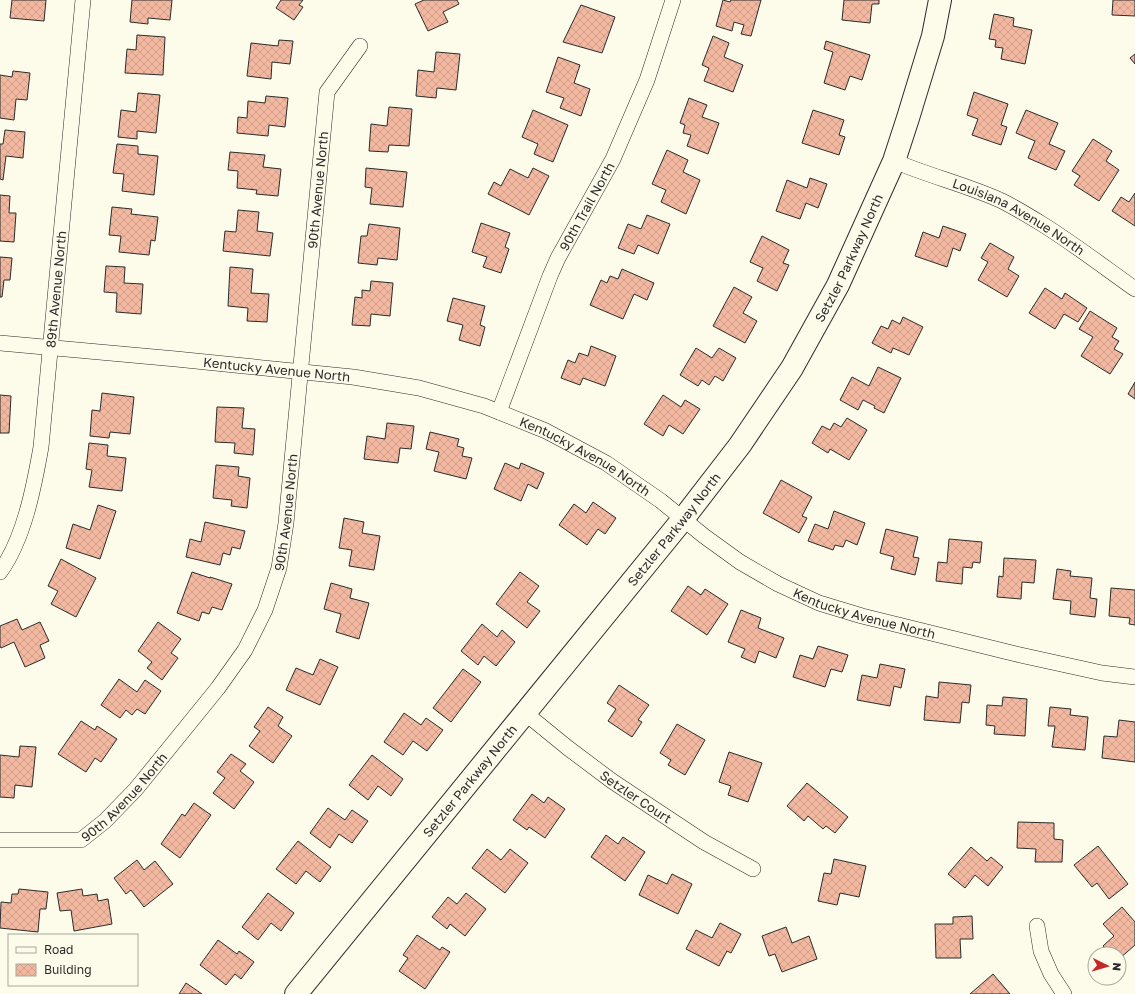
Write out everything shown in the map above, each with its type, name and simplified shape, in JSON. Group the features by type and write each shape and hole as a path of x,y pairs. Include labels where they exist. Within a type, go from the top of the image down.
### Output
{"street":[{"name":"89th Avenue North","path":"0,572 8,560 25,517 37,471 41,447 83,0"},
{"name":"90th Trail North","path":"499,412 558,258 613,159 647,80 673,0"},
{"name":"Setzler Parkway North","path":"296,994 683,519 740,445 792,368 838,285 894,161 933,36 940,0"},
{"name":"90th Avenue North","path":"0,840 81,840 105,821 136,789 218,688 245,650 265,610 279,568 286,523 327,92 360,46"},
{"name":"Louisiana Avenue North","path":"894,161 916,171 984,194 1024,212 1058,234 1135,289"},
{"name":"Kentucky Avenue North","path":"0,343 353,377 419,388 484,406 546,431 606,462 661,501 740,562 778,584 819,603 862,616 1016,654 1102,673 1135,677"},
{"name":"Setzler Court","path":"525,713 612,781 704,842 753,869"},
{"path":"1037,926 1041,952 1064,994"}],"building":[{"path":"12,0 46,0 44,21 10,18"},
{"path":"132,0 172,0 170,20 148,18 148,24 130,22"},
{"path":"281,0 303,0 299,5 303,7 294,20 276,8"},
{"path":"424,0 457,0 459,4 443,12 448,22 428,31 415,4"},
{"path":"723,0 730,2 731,0 761,0 751,36 741,34 744,25 734,22 732,31 716,26"},
{"path":"844,0 879,0 879,4 872,4 870,23 842,20"},
{"path":"1113,0 1135,0 1135,16 1112,15"},
{"path":"581,5 615,17 602,53 563,42"},
{"path":"994,14 1014,18 1013,26 1032,30 1025,64 1001,59 1003,48 995,47 996,40 989,39"},
{"path":"137,35 165,37 163,75 125,73 127,49 136,50"},
{"path":"713,36 729,43 724,57 743,65 733,92 704,81 709,68 702,65"},
{"path":"279,40 293,41 290,64 272,62 271,79 247,76 251,43 278,46"},
{"path":"826,41 870,55 862,80 850,76 845,90 824,83 833,52 824,49"},
{"path":"436,52 460,54 456,90 437,88 436,98 416,96 418,70 434,72"},
{"path":"1135,54 1135,64 1130,58"},
{"path":"558,57 580,65 574,83 590,89 581,116 560,108 564,98 546,92"},
{"path":"13,71 30,73 27,100 16,99 14,120 0,118 0,75 12,77"},
{"path":"974,92 1008,104 1001,125 1007,127 1001,145 972,135 978,119 967,115"},
{"path":"138,93 160,95 156,133 137,131 137,139 118,137 121,110 136,112"},
{"path":"266,96 288,98 285,127 269,125 268,136 237,133 238,117 247,118 248,101 265,103"},
{"path":"689,98 707,105 702,117 719,123 708,154 687,146 691,135 683,133 685,125 680,123"},
{"path":"389,107 412,109 409,146 389,145 388,152 369,151 371,124 387,126"},
{"path":"533,110 568,125 553,162 534,154 538,144 522,137"},
{"path":"813,110 844,120 839,135 845,137 839,155 802,143"},
{"path":"1026,110 1058,123 1049,144 1065,151 1056,170 1028,158 1035,141 1016,133"},
{"path":"5,130 25,132 23,158 6,156 3,180 0,179 0,144 3,144"},
{"path":"1093,139 1112,151 1106,161 1119,170 1099,201 1074,185 1080,176 1072,171"},
{"path":"117,144 138,146 138,154 158,156 154,195 122,191 124,174 113,173"},
{"path":"667,150 688,160 683,172 700,180 686,214 661,202 666,190 652,184"},
{"path":"230,152 265,155 263,167 281,169 278,196 256,194 257,190 237,188 238,171 228,170"},
{"path":"366,168 407,172 403,207 370,204 372,188 365,187"},
{"path":"533,168 549,176 529,215 488,194 494,182 501,186 510,169 528,178"},
{"path":"810,178 827,184 818,208 806,203 800,219 776,211 787,180 807,188"},
{"path":"1135,193 1135,226 1112,211 1121,197 1129,202"},
{"path":"0,195 10,196 9,213 16,213 14,242 0,241"},
{"path":"112,207 132,209 131,214 158,217 155,241 151,240 149,255 119,252 121,236 109,235"},
{"path":"238,210 259,212 257,231 273,233 270,256 223,251 225,231 236,232"},
{"path":"647,215 670,224 658,254 638,245 634,254 618,248 628,224 641,229"},
{"path":"481,223 510,233 505,247 509,249 501,273 483,267 487,257 472,252"},
{"path":"369,224 400,228 397,260 378,258 377,265 358,263 361,236 367,236"},
{"path":"943,226 966,234 960,251 953,248 947,267 915,256 923,232 939,238"},
{"path":"762,236 789,250 783,263 789,265 777,291 757,281 763,268 750,262"},
{"path":"990,243 1014,257 1008,269 1019,276 1007,297 978,280 988,262 981,258"},
{"path":"0,257 12,258 10,280 4,280 2,297 0,297"},
{"path":"106,266 125,267 124,283 143,284 141,314 116,312 117,293 104,292"},
{"path":"230,267 253,269 251,293 269,294 267,322 247,321 248,308 228,306"},
{"path":"622,269 654,283 647,300 634,294 623,319 590,305 601,280 607,283 610,276 618,279"},
{"path":"371,281 393,283 390,316 371,314 370,326 352,325 355,297 362,298 362,290 370,291"},
{"path":"734,287 752,297 743,313 757,321 745,343 713,326"},
{"path":"1045,288 1062,299 1065,293 1087,308 1078,322 1064,314 1055,329 1029,313"},
{"path":"453,298 485,306 480,325 485,327 480,346 459,340 463,325 447,321"},
{"path":"1090,311 1117,328 1112,337 1119,341 1114,349 1123,354 1110,374 1081,356 1093,337 1079,329"},
{"path":"903,317 923,327 909,355 893,348 891,353 872,343 881,326 888,329 892,320 900,324"},
{"path":"591,346 616,356 605,386 583,378 580,385 561,378 568,360 575,363 579,353 588,356"},
{"path":"696,348 712,358 719,348 736,358 723,381 715,376 709,385 702,380 698,386 680,375"},
{"path":"878,367 901,378 884,413 874,408 875,406 863,400 858,410 840,400 852,377 869,386"},
{"path":"1135,382 1135,399 1128,394"},
{"path":"102,393 134,397 130,434 110,432 109,438 90,436 92,410 100,411"},
{"path":"0,395 11,396 9,433 0,433"},
{"path":"663,395 681,407 685,400 700,409 683,434 669,425 663,436 644,424"},
{"path":"217,407 244,408 242,428 255,429 253,455 234,453 235,443 215,442"},
{"path":"847,418 867,430 849,460 830,449 828,453 812,443 822,426 830,430 834,423 841,427"},
{"path":"387,423 414,426 411,449 400,448 398,463 364,459 367,436 385,439"},
{"path":"430,432 459,439 457,446 464,448 462,456 472,458 466,479 434,471 439,452 426,449"},
{"path":"89,443 108,445 107,456 126,458 122,491 89,487 92,470 86,469"},
{"path":"505,463 519,469 521,463 544,473 537,489 528,484 521,501 494,489"},
{"path":"216,465 239,467 238,476 250,478 247,508 231,506 232,500 213,498"},
{"path":"781,480 812,497 802,516 807,518 799,533 763,513"},
{"path":"593,502 616,518 605,534 598,529 587,545 559,525 574,504 586,513"},
{"path":"98,505 116,511 100,559 66,548 73,524 90,530"},
{"path":"834,511 865,523 857,545 846,540 843,547 835,545 833,550 808,541 815,524 828,529"},
{"path":"344,518 364,522 362,533 380,536 374,570 349,566 352,550 339,548"},
{"path":"205,522 245,531 240,549 232,547 230,555 223,553 220,565 186,557 190,539 201,542"},
{"path":"886,529 918,537 913,557 919,558 915,575 891,569 894,557 880,553"},
{"path":"949,539 982,542 980,563 973,562 972,568 963,567 962,584 936,581 938,562 947,563"},
{"path":"1004,558 1036,560 1034,583 1022,582 1021,599 997,597 999,576 1003,577"},
{"path":"61,559 96,578 76,617 51,604 58,591 48,586"},
{"path":"1057,569 1071,571 1070,576 1092,578 1090,598 1097,599 1095,617 1070,614 1071,601 1053,599"},
{"path":"192,572 232,584 222,610 212,607 209,614 202,612 199,621 177,613"},
{"path":"520,572 539,586 527,602 540,611 527,628 496,604"},
{"path":"331,583 352,589 350,598 369,603 359,639 336,632 341,614 324,609"},
{"path":"688,586 701,595 705,589 728,604 707,635 671,611"},
{"path":"1111,588 1135,590 1135,625 1129,624 1130,618 1109,616"},
{"path":"741,610 761,618 758,628 784,638 776,658 759,651 755,663 741,657 745,649 728,642"},
{"path":"17,619 22,630 40,622 49,641 40,645 45,658 25,667 14,642 1,648 0,646 0,626"},
{"path":"158,622 181,639 171,653 178,658 162,680 147,668 152,662 138,651"},
{"path":"482,624 497,637 502,630 515,642 496,666 484,656 478,665 461,651"},
{"path":"818,646 848,655 842,672 831,669 825,687 793,677 800,655 813,659"},
{"path":"320,659 338,667 320,705 286,690 296,668 313,675"},
{"path":"880,664 905,669 901,688 894,686 890,706 857,700 862,675 877,678"},
{"path":"463,669 481,682 451,722 433,708"},
{"path":"119,679 137,692 145,680 161,691 145,714 137,709 132,715 126,710 120,718 101,705"},
{"path":"939,682 971,685 969,703 962,702 960,723 924,720 926,696 938,698"},
{"path":"619,685 649,705 638,720 642,722 632,737 608,721 616,709 607,703"},
{"path":"1003,697 1027,699 1025,736 994,734 995,726 986,725 987,705 1002,706"},
{"path":"268,707 283,717 278,726 292,736 273,763 249,746 260,731 254,727"},
{"path":"1050,707 1071,709 1070,715 1088,717 1085,750 1052,747 1055,726 1048,726"},
{"path":"404,713 421,725 426,718 443,730 427,751 413,741 403,755 384,742"},
{"path":"1119,720 1135,722 1135,762 1102,758 1104,736 1117,737"},
{"path":"81,721 95,730 97,726 117,739 101,762 95,758 86,772 58,754"},
{"path":"677,724 705,740 685,775 668,765 671,760 660,753"},
{"path":"20,746 36,747 32,787 15,785 14,798 0,797 0,755 19,757"},
{"path":"729,752 762,763 748,802 728,795 731,786 719,782"},
{"path":"231,754 246,764 240,771 254,782 234,809 213,793 225,778 217,772"},
{"path":"372,755 403,779 391,796 378,786 368,800 349,785"},
{"path":"807,783 848,817 835,833 826,826 823,829 808,816 804,821 787,806"},
{"path":"532,794 544,803 548,797 565,809 545,838 529,827 527,830 513,820"},
{"path":"194,803 211,815 180,858 161,844 182,814 185,816"},
{"path":"328,808 345,820 352,810 368,821 352,843 339,834 330,848 310,833"},
{"path":"1018,822 1054,823 1054,839 1063,840 1062,862 1035,862 1036,849 1017,848"},
{"path":"606,835 618,844 623,837 645,852 625,881 591,857"},
{"path":"298,841 331,867 320,882 306,871 296,884 276,869"},
{"path":"1098,846 1128,884 1109,899 1097,883 1092,887 1074,865"},
{"path":"971,847 987,861 991,857 1003,867 988,886 975,875 965,888 948,874"},
{"path":"487,849 501,860 510,849 528,863 505,893 472,868"},
{"path":"834,859 866,866 859,897 840,893 837,905 818,901 824,873 831,874"},
{"path":"137,860 144,870 155,861 173,884 144,907 131,890 126,894 114,878"},
{"path":"672,874 692,884 678,914 639,895 648,875 667,884"},
{"path":"19,889 48,892 46,909 40,909 38,932 0,928 1,902 11,903 12,894 18,894"},
{"path":"82,889 83,896 97,894 98,901 108,899 112,924 74,931 71,910 60,911 57,893"},
{"path":"268,893 294,913 281,931 271,923 258,940 242,927"},
{"path":"466,893 486,909 465,936 450,924 447,929 432,917 448,897 457,904"},
{"path":"1122,907 1135,922 1135,945 1127,952 1127,946 1103,946 1114,936 1103,924"},
{"path":"972,916 973,939 960,939 961,958 936,958 935,924 953,924 953,917"},
{"path":"720,923 741,934 731,953 727,951 719,966 686,949 696,930 712,938"},
{"path":"786,927 792,943 809,936 817,959 782,972 775,954 769,956 762,936"},
{"path":"417,935 440,950 442,947 450,952 425,989 399,971 408,958 403,955"},
{"path":"218,940 237,954 239,951 254,962 241,979 235,974 226,985 200,965"},
{"path":"993,974 1010,994 970,994"},
{"path":"186,983 202,994 179,994"}]}
